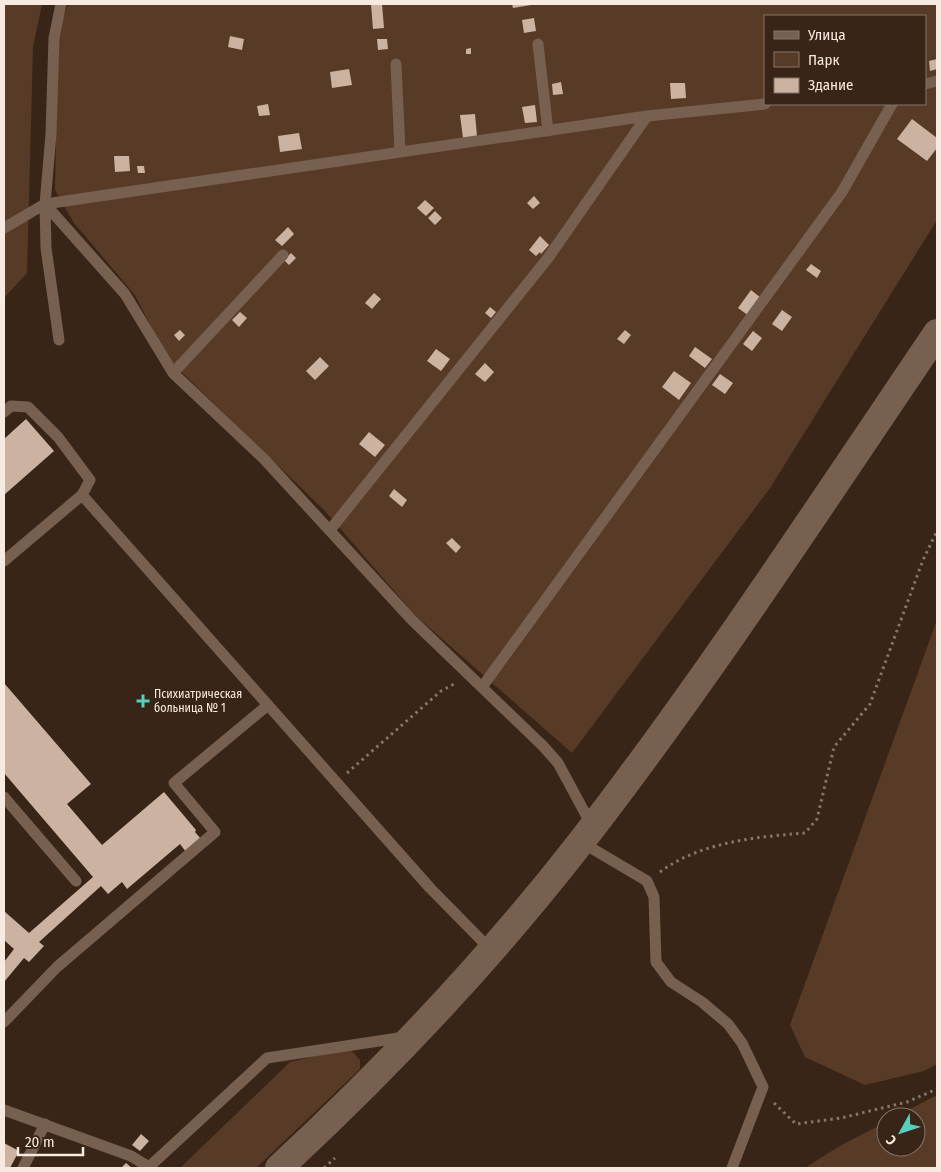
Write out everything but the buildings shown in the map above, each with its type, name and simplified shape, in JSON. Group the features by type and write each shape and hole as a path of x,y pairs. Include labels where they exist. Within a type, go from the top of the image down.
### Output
{"street":[{"path":"279,1168 351,1100 414,1036 492,951 587,834 692,694 937,333"}],"lane":[{"path":"60,340 46,248 45,204 51,134 54,38 61,4"},
{"path":"538,44 548,131"},
{"path":"396,64 400,152"},
{"path":"4,228 45,204 648,116 764,104"},
{"path":"482,687 842,192 891,105"},
{"path":"330,530 548,258 648,116"},
{"path":"45,204 125,294 173,373 264,459 412,620 543,746 558,763 587,834 647,881 654,897 656,962 671,982 702,1002 728,1024 742,1043 763,1087 732,1168"},
{"path":"173,373 283,255"},
{"path":"4,412 11,406 28,407 58,437 90,480 82,495 4,561"},
{"path":"82,495 430,888 492,951"},
{"path":"4,1022 57,967 215,832 174,783 268,705"},
{"path":"4,797 76,881"},
{"path":"4,1110 131,1156 150,1167 267,1058 414,1036"},
{"path":"23,1168 45,1124"}],"path":[{"path":"647,881 669,865 712,846 767,836 805,833 817,818 834,747 870,704 923,560 937,531"},
{"path":"337,782 441,691 470,676"},
{"path":"763,1087 775,1104 796,1124 841,1118 907,1102 937,1089"},
{"path":"324,1168 335,1158"}],"green space":[{"path":"4,4 42,4 33,47 27,273 4,298"},
{"path":"68,4 937,4 937,220 770,488 572,753 415,615 325,511 167,358 135,295 74,223 55,190 58,36"},
{"path":"937,620 937,1064 924,1071 865,1085 805,1057 790,1025"},
{"path":"346,1049 351,1050 360,1060 360,1069 256,1168 180,1168 290,1062"},
{"path":"937,1095 937,1168 805,1168 838,1147 876,1127 876,1157 926,1157 926,1107 914,1107"}],"place":[{"name":"Психиатрическая больница № 1","path":"143,701"}]}
